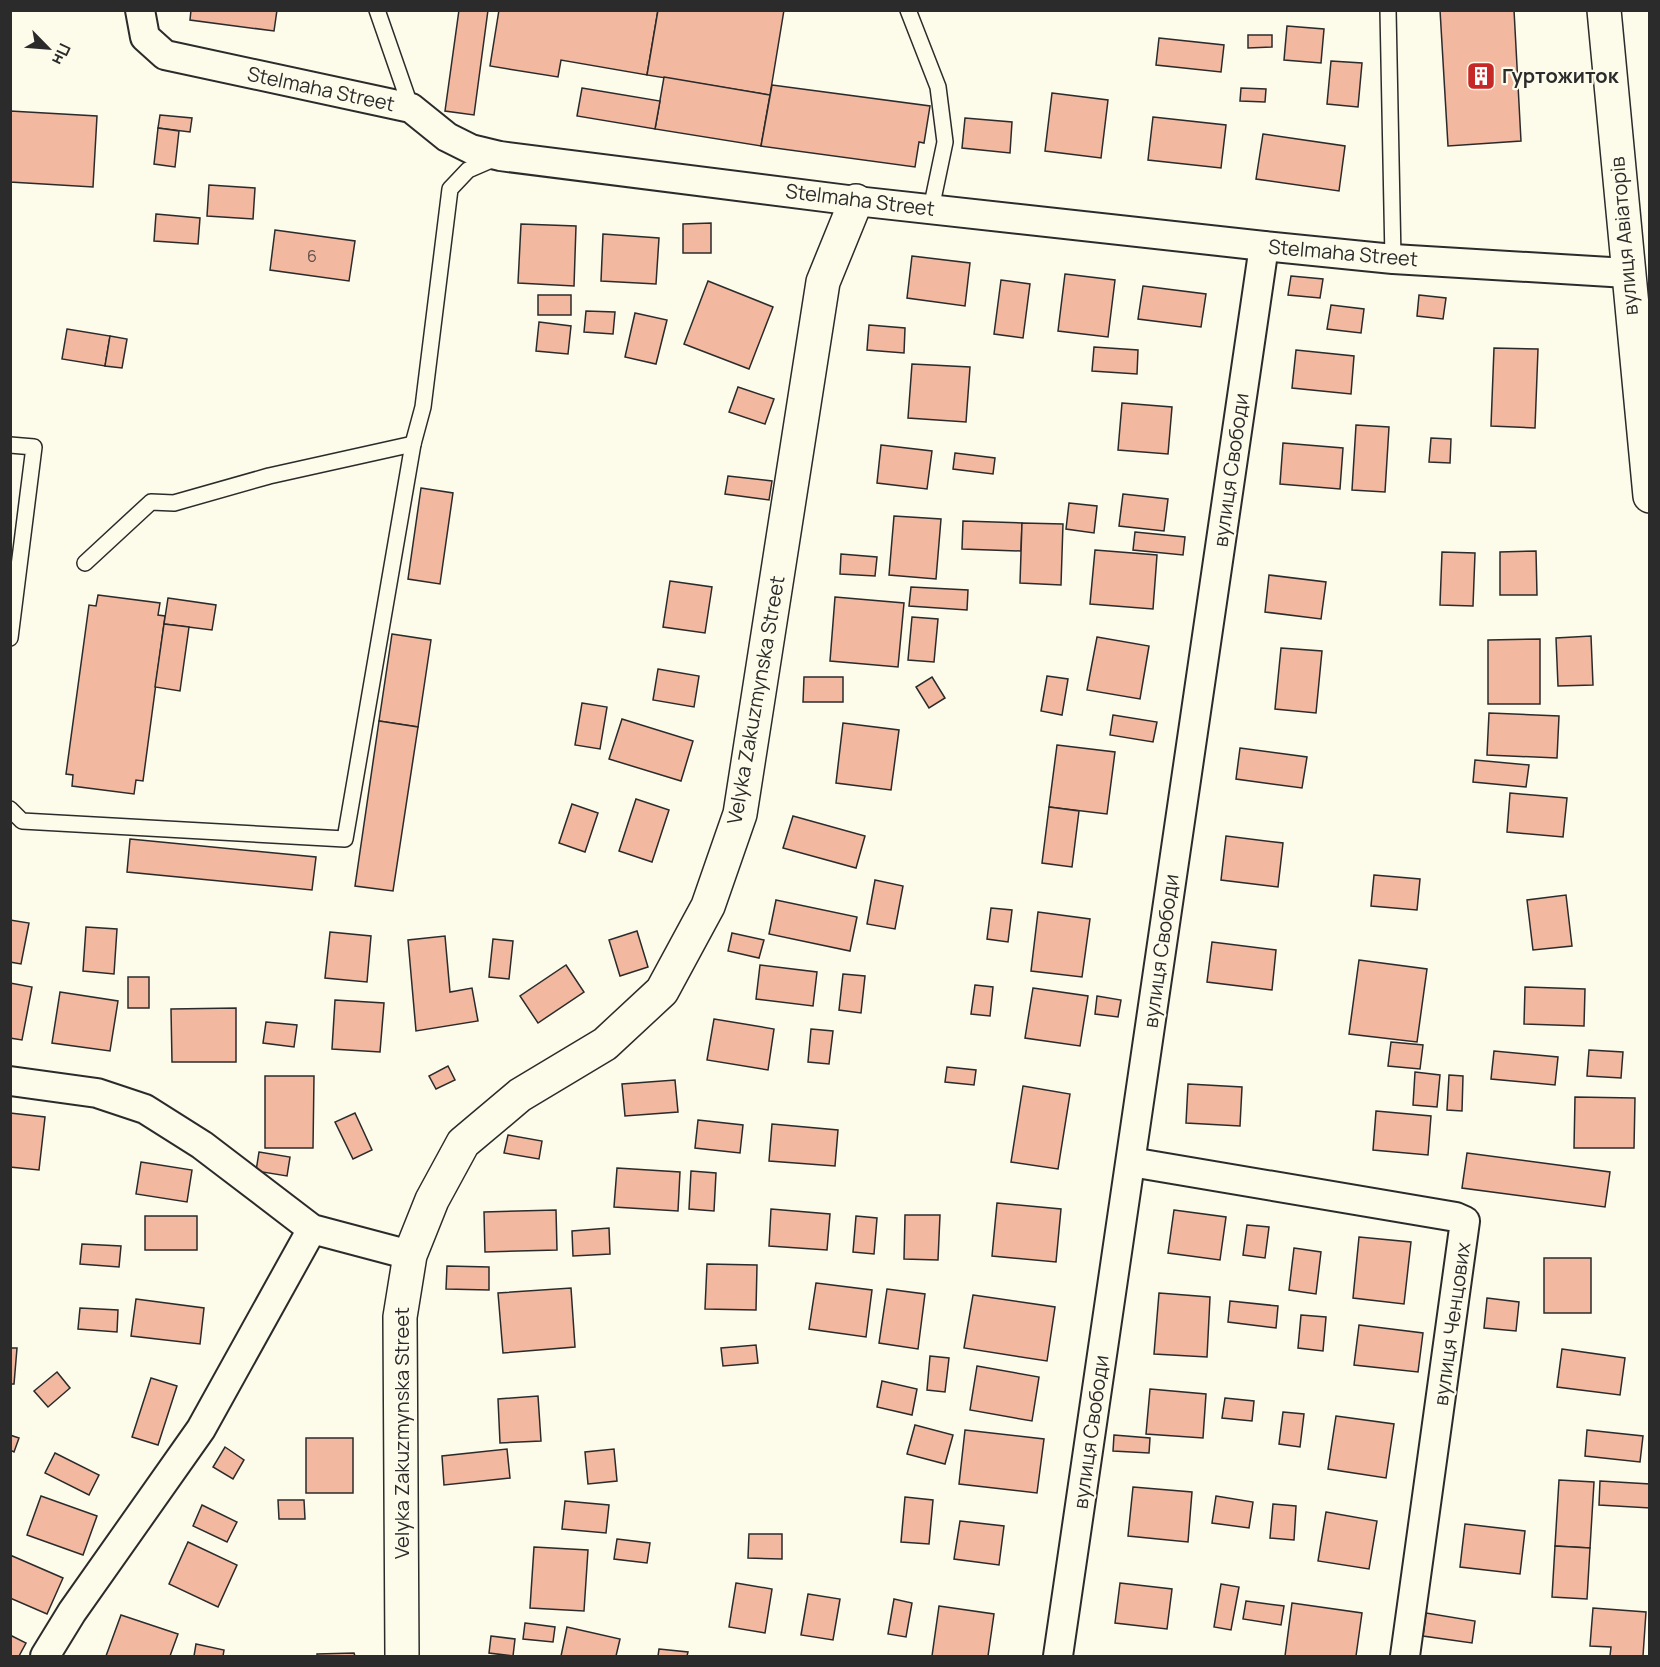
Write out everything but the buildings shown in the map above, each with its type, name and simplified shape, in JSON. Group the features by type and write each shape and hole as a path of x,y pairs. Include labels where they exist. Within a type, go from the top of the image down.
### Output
{"street":[{"name":"Stelmaha Street","path":"140,10 145,38 165,55 411,108 447,137 471,149 500,156 856,201 1264,246 1393,259 1627,273"},
{"name":"вулиця Авіаторів","path":"1604,10 1627,273 1650,496"},
{"name":"Velyka Zakuzmynska Street","path":"402,1656 400,1317 410,1255 432,1200 463,1143 520,1095 605,1044 662,991 708,906 740,814 823,282 856,201"},
{"name":"вулиця Свободи","path":"1058,1656 1264,246"},
{"path":"10,1082 97,1093 145,1109 202,1145 312,1229 410,1255"},
{"name":"вулиця Ченцових","path":"1131,1162 1456,1217 1465,1221 1405,1656"},
{"path":"45,1656 72,1612 201,1429 312,1229"}],"lane":[{"path":"377,10 411,108"},
{"path":"908,10 938,87 945,142 931,209"},
{"path":"1388,10 1393,259"},
{"path":"10,809 22,821 345,839 413,444 423,407 450,189 468,170 500,156"},
{"path":"85,563 150,502 174,503 269,476 413,444"},
{"path":"10,445 34,447 16,552 10,638"}],"place":[{"name":"Гуртожиток","path":"1481,76"}]}
